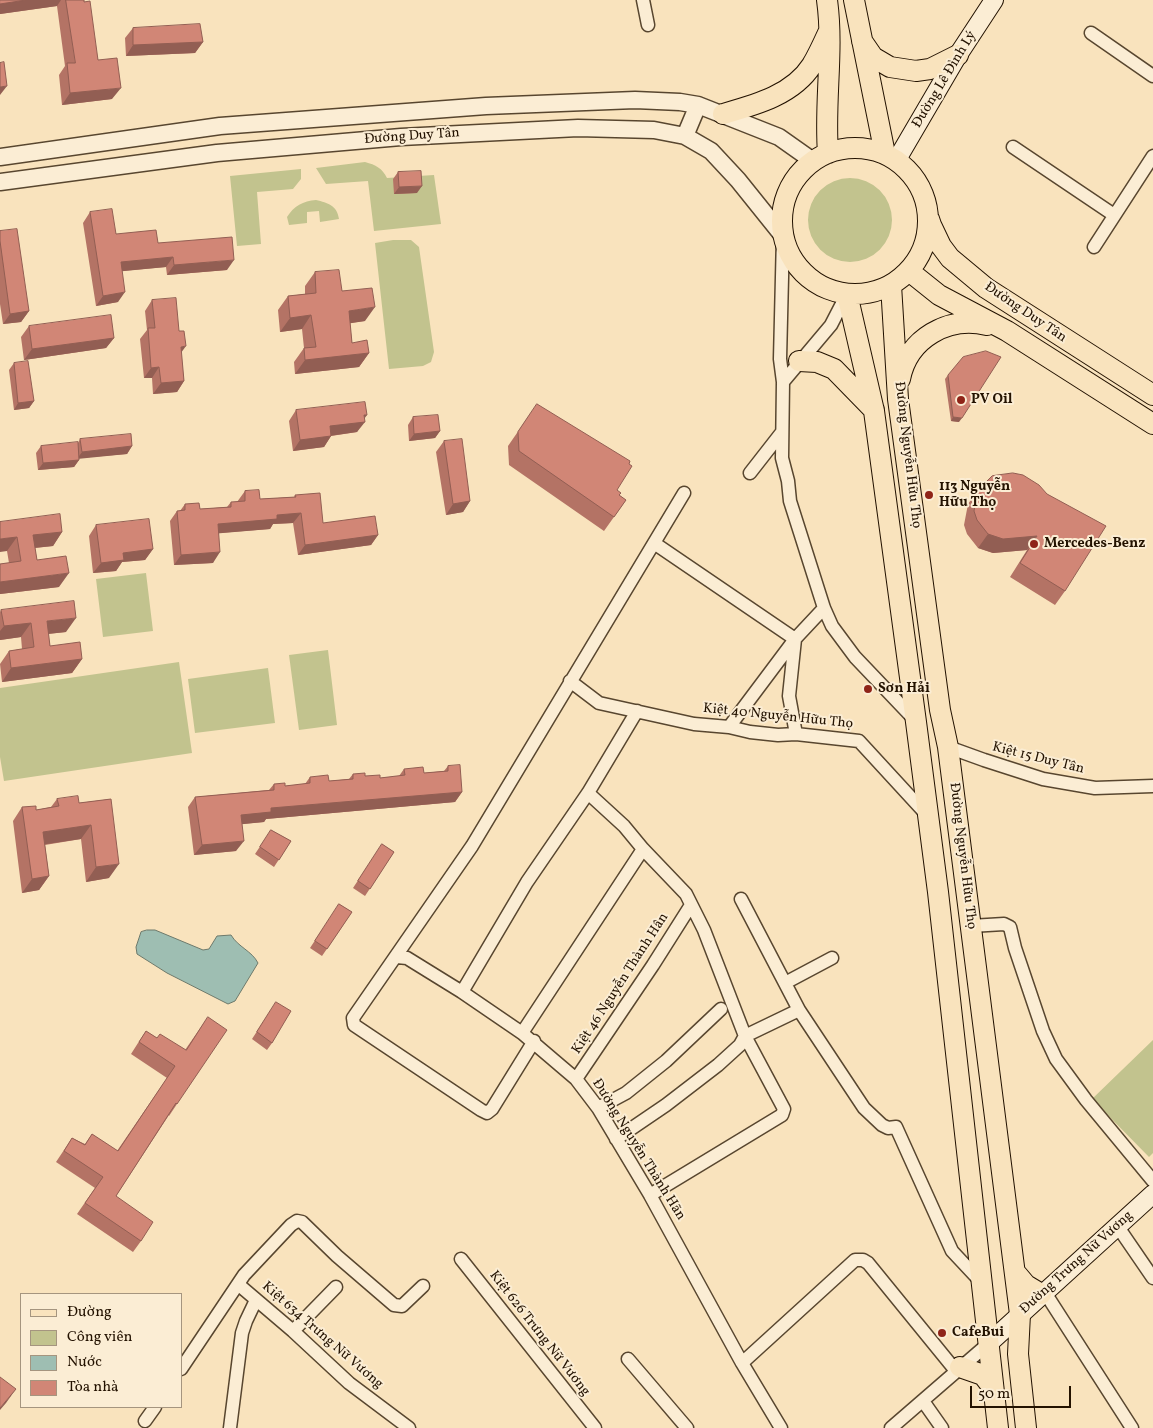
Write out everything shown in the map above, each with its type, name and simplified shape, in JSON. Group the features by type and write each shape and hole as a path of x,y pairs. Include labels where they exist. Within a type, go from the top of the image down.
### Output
{"main road":[{"path":"820,157 826,124 831,27 828,0"},
{"path":"854,0 861,41 891,158"},
{"name":"Đường Lê Đình Lý","path":"891,158 994,0"},
{"path":"723,114 777,96 800,80 812,65 831,27"},
{"path":"861,41 873,57 890,67 916,71 930,69 958,55"},
{"path":"847,148 866,149 891,158 910,173 920,188 926,205 928,223 926,240 919,257 909,271 892,285 875,292 847,294 830,290 814,282 800,271 789,255 782,236 781,219 784,202 790,186 800,172 820,157 847,148"},
{"name":"Đường Duy Tân","path":"926,205 931,226 941,246 962,269 1006,302 1153,395"},
{"name":"Đường Duy Tân","path":"909,271 939,295 1007,331 1153,424"},
{"name":"Đường Nguyễn Hữu Thọ","path":"892,285 898,398 940,710 948,747 1020,1314 1018,1354 1026,1428"},
{"name":"Đường Nguyễn Hữu Thọ","path":"847,294 874,411 916,722 998,1428"},
{"path":"898,398 901,373 912,351 929,335 940,328 963,322 975,322 999,327 1007,331"},
{"path":"799,361 818,362 834,369 874,411"},
{"name":"Đường Trưng Nữ Vương","path":"988,1344 1153,1194"},
{"path":"1015,1272 1026,1285 1043,1293"},
{"path":"958,1369 983,1375 993,1388"}],"street":[{"path":"643,0 648,25"},
{"path":"1091,33 1153,76"},
{"name":"Đường Duy Tân","path":"0,157 220,126 486,106 635,100 680,102 698,105 779,137 820,157"},
{"path":"685,136 698,105"},
{"name":"Đường Duy Tân","path":"0,182 217,153 391,138 578,128 627,128 674,132 711,151 738,180 782,236"},
{"path":"94,145 97,169"},
{"path":"1013,147 1114,215"},
{"path":"1094,247 1153,156"},
{"path":"782,236 780,359 783,382 782,458 788,480 790,501 824,608 832,626 855,656 916,722"},
{"path":"783,382 831,325 847,294"},
{"path":"750,473 782,432"},
{"path":"534,1041 492,1109 487,1113 354,1025 353,1018 472,846 684,493"},
{"path":"654,543 795,639"},
{"path":"729,727 795,639 824,608"},
{"path":"795,639 790,696 796,734"},
{"name":"Kiệt 40 Nguyễn Hữu Thọ","path":"570,681 599,703 694,724 729,727 750,732 778,735 796,734 859,741 928,817"},
{"path":"462,992 527,882 588,793 638,711"},
{"name":"Kiệt 15 Duy Tân","path":"948,747 1043,779 1095,788 1153,786"},
{"path":"588,793 624,826 686,894 704,930 745,1036 784,1109 782,1114 650,1195"},
{"path":"522,1033 643,849"},
{"path":"741,898 800,1010 864,1108 882,1125 888,1128 896,1127 952,1251 982,1284"},
{"name":"Kiệt 46 Nguyễn Thành Hân","path":"576,1079 653,966 691,905"},
{"path":"971,926 1004,924 1010,927 1015,948 1043,1031 1056,1059 1086,1100 1153,1181"},
{"name":"Đường Nguyễn Thành Hãn","path":"397,957 407,958 462,992 534,1041 576,1079 598,1108 650,1195 742,1363 781,1428"},
{"path":"785,982 832,958"},
{"path":"598,1108 626,1094 666,1061 721,1009"},
{"path":"616,1139 666,1105 718,1065 740,1045 745,1036 800,1010"},
{"path":"182,1368 244,1275 291,1224 297,1220 302,1222 336,1256 397,1306 402,1306 423,1286"},
{"path":"1118,1227 1153,1278"},
{"name":"Kiệt 626 Trưng Nữ Vương","path":"461,1259 595,1428"},
{"path":"742,1363 856,1260 863,1260 868,1263 958,1369"},
{"name":"Kiệt 634 Trưng Nữ Vương","path":"239,1285 293,1331 348,1383 409,1428"},
{"path":"293,1331 336,1286"},
{"path":"1043,1293 1132,1428"},
{"path":"230,1428 242,1332 256,1300"},
{"name":"Đường Trưng Nữ Vương","path":"891,1428 988,1344"},
{"path":"628,1359 687,1428"},
{"path":"923,1401 942,1428"},
{"path":"145,1421 154,1408"}],"green space":[{"path":"365,162 378,167 387,178 434,175 441,224 374,231 368,181 326,184 316,168"},
{"path":"301,169 301,179 293,189 257,192 261,244 237,246 230,176"},
{"path":"850,178 866,181 880,190 889,204 892,220 889,236 880,250 866,259 850,262 834,259 820,250 811,236 808,220 811,204 820,190 834,181"},
{"path":"316,200 334,208 339,219 320,222 319,211 307,212 307,223 289,225 287,217 296,207"},
{"path":"411,240 419,247 434,352 431,362 423,366 389,369 375,243"},
{"path":"146,573 153,631 103,637 96,579"},
{"path":"328,650 337,725 299,730 289,655"},
{"path":"179,662 192,753 4,781 0,757 0,688"},
{"path":"268,668 275,723 195,733 188,679"},
{"path":"1153,1040 1153,1153 1149,1157 1092,1099"}],"water":[{"path":"155,930 203,950 209,949 217,936 231,935 258,963 235,1001 228,1004 167,973 137,954 136,947 141,932"}],"building":[{"path":"0,0 26,0 0,4"},
{"path":"66,0 90,1 98,60 117,58 121,88 70,93 67,63 75,63"},
{"path":"200,24 203,42 133,45 133,28"},
{"path":"4,62 7,86 0,87 0,63"},
{"path":"421,171 422,186 399,187 398,172"},
{"path":"112,209 116,234 156,230 158,243 232,237 234,260 174,265 173,257 121,262 125,292 103,296 90,212"},
{"path":"17,229 29,311 10,314 0,231"},
{"path":"339,270 342,291 372,288 375,307 349,311 352,343 367,340 369,353 305,360 304,348 316,347 311,315 290,318 288,296 316,293 315,272"},
{"path":"176,298 179,331 184,331 186,346 181,347 184,381 161,383 159,367 151,368 148,328 155,328 152,300"},
{"path":"111,315 114,338 32,349 29,326"},
{"name":"PV Oil","path":"986,351 1001,357 962,418 953,417 948,375 963,357"},
{"path":"28,361 34,401 18,403 14,363"},
{"path":"365,402 367,415 364,415 365,422 330,426 331,436 300,440 296,410"},
{"path":"537,404 630,461 629,464 632,466 617,490 621,493 619,495 626,500 614,517 519,451 518,432"},
{"path":"438,415 440,431 414,434 413,417"},
{"path":"131,434 132,446 82,452 80,439"},
{"path":"462,439 470,501 453,504 444,441"},
{"path":"78,442 79,460 43,463 41,446"},
{"name":"Mercedes-Benz","path":"1013,473 1023,475 1039,485 1047,494 1106,526 1065,591 1020,563 1037,536 1003,539 988,534 977,520 974,511 978,490 992,476"},
{"path":"259,490 260,499 296,497 295,495 320,493 323,523 375,516 378,535 305,545 301,513 277,515 277,519 218,524 220,552 181,555 177,511 185,510 185,504 199,503 200,509 231,507 231,502 245,501 245,491"},
{"path":"60,514 62,532 33,535 37,560 66,556 69,573 0,582 0,564 21,561 17,537 0,539 0,522"},
{"path":"149,519 153,549 123,553 124,560 101,563 96,525"},
{"path":"74,601 76,618 47,621 50,646 80,642 82,659 11,668 9,651 34,647 31,623 4,626 1,610"},
{"path":"460,765 462,792 271,808 271,812 241,815 244,841 202,845 195,797 274,790 274,784 285,783 285,786 310,783 310,777 328,775 329,781 353,779 353,774 365,773 365,776 380,775 380,778 405,775 404,769 423,767 424,773 448,771 448,766"},
{"path":"78,796 79,803 111,799 119,864 96,867 91,825 43,832 49,876 32,879 22,807 36,806 36,810 59,806 57,799"},
{"path":"271,830 291,841 279,860 260,847"},
{"path":"382,844 394,852 370,889 358,881"},
{"path":"339,904 352,912 327,949 315,941"},
{"path":"276,1002 291,1011 272,1043 257,1032"},
{"path":"208,1017 227,1030 176,1103 116,1196 153,1222 141,1241 85,1203 103,1177 64,1151 72,1138 85,1145 92,1134 118,1151 175,1066 139,1042 146,1031 157,1038 160,1034 186,1050"},
{"path":"0,1377 16,1389 0,1408"}],"place":[{"name":"PV Oil","path":"961,400"},
{"name":"113 Nguyễn Hữu Thọ","path":"929,495"},
{"name":"Mercedes-Benz","path":"1034,544"},
{"name":"Sơn Hải","path":"868,689"},
{"name":"CafeBui","path":"942,1333"}]}
